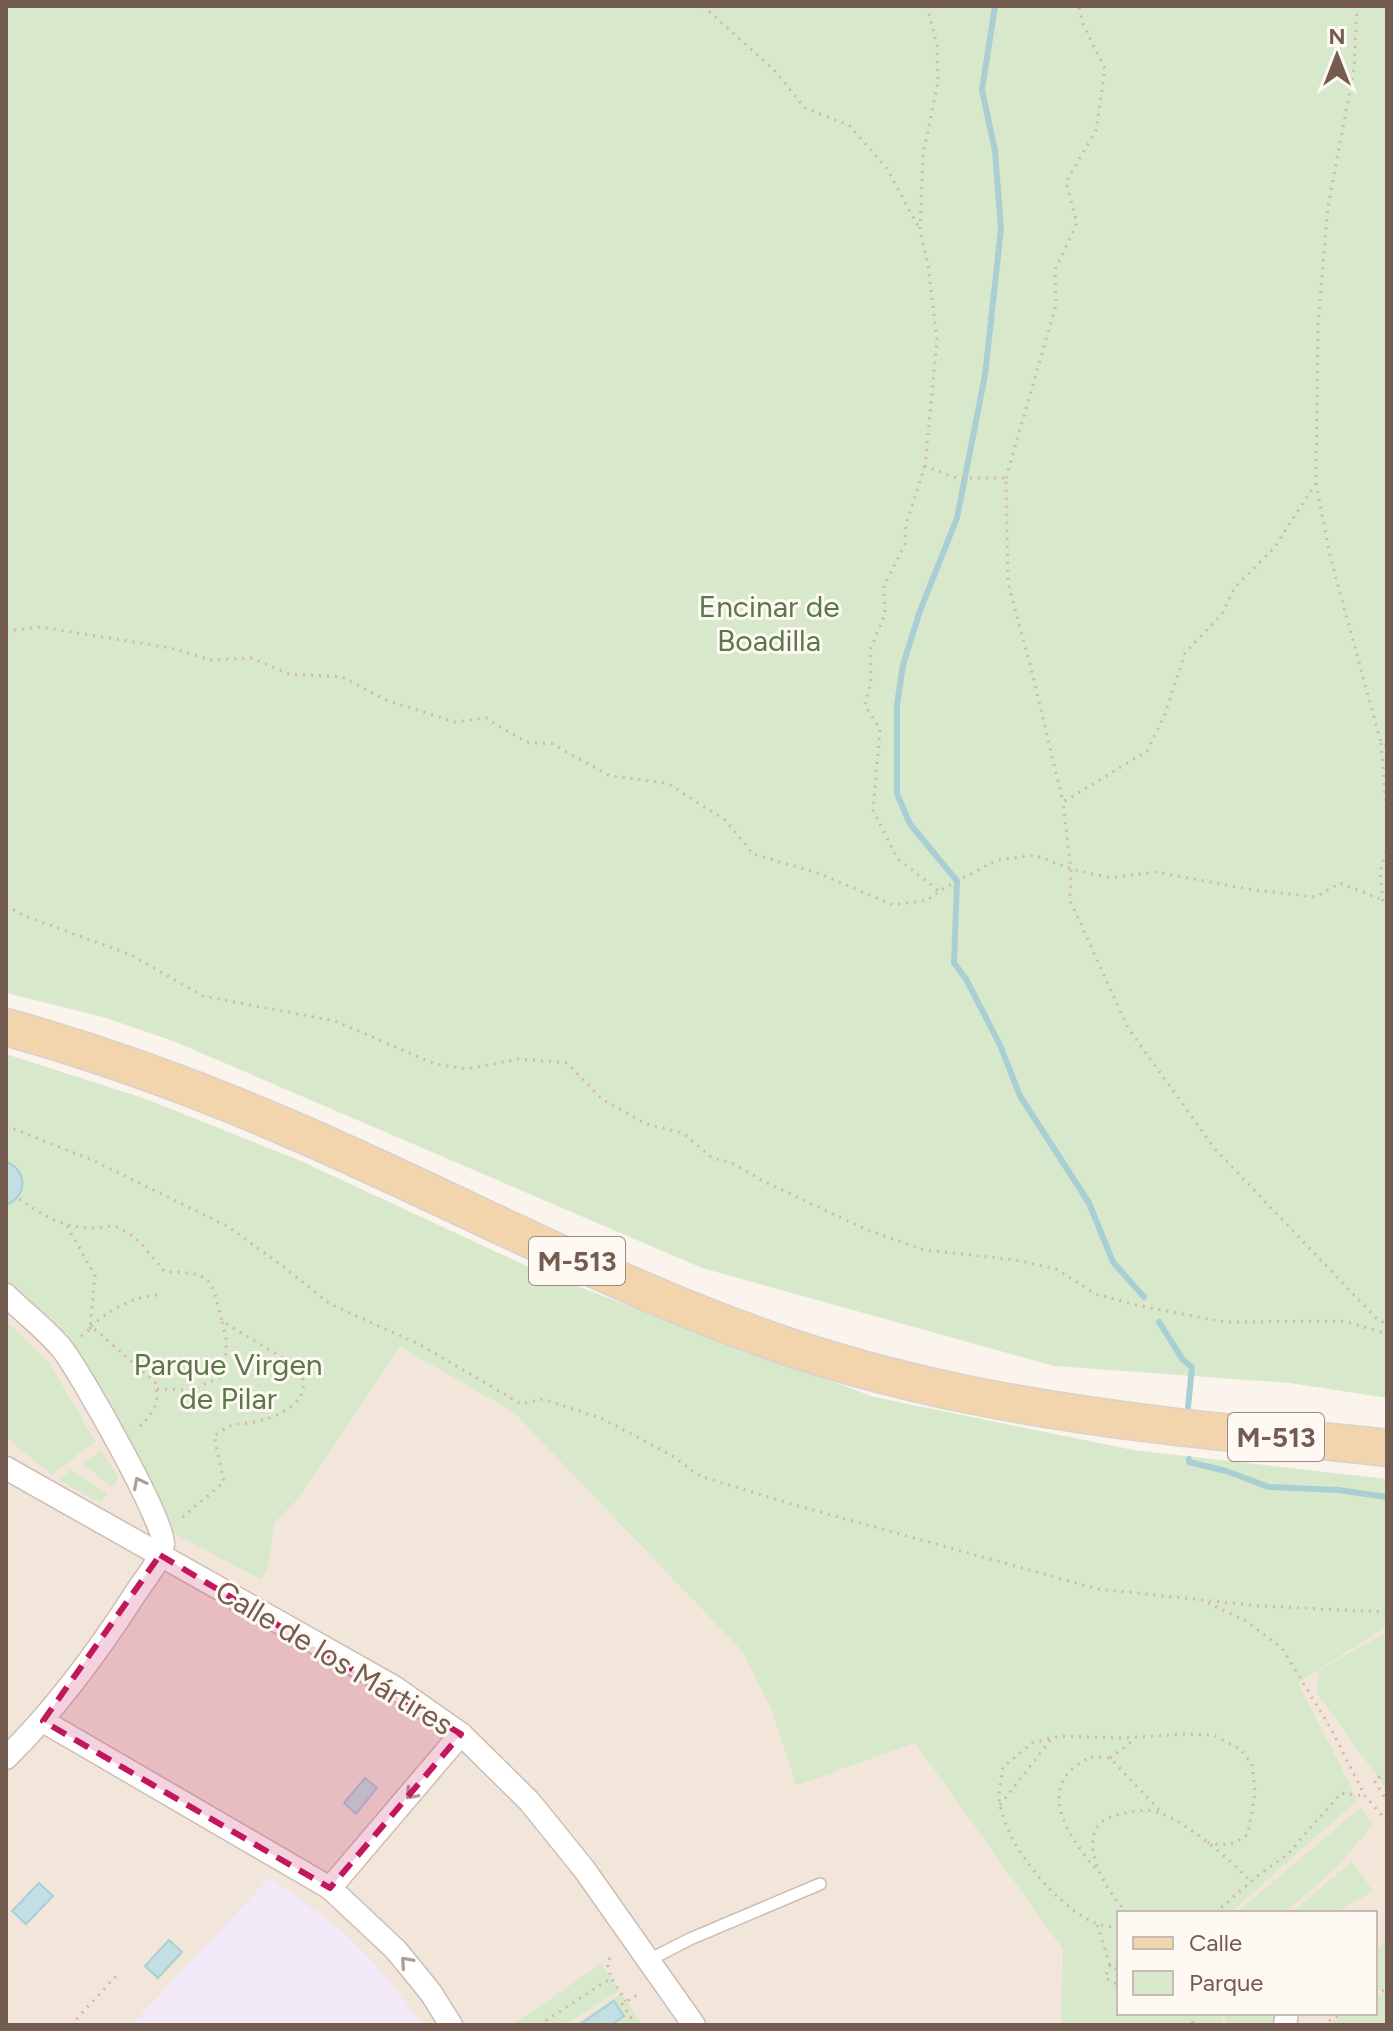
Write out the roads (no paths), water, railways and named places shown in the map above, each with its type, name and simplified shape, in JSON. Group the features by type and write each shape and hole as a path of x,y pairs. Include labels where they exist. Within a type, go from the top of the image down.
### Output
{"main road":[{"name":"M-513","path":"6,1027 149,1073 274,1122 625,1283 722,1323 843,1364 944,1390 1169,1427 1387,1448"}],"street":[{"path":"6,1295 63,1351 134,1474 163,1536 160,1555 104,1642 43,1721 6,1758"},
{"name":"Calle de los Mártires","path":"6,1468 394,1687 461,1734 529,1801 584,1869 649,1960 686,2022"},
{"path":"43,1721 330,1888 396,1950 431,1993 451,2025"},
{"path":"330,1888 461,1734"}],"lane":[{"path":"649,1960 690,1939 820,1884"}],"water":[{"path":"6,1162 18,1171 22,1183 18,1196 6,1205"},
{"path":"365,1778 377,1788 356,1814 344,1803"},
{"path":"39,1883 53,1896 26,1924 12,1911"},
{"path":"169,1940 182,1952 158,1978 145,1966"},
{"path":"614,2001 624,2016 611,2025 579,2025"}],"waterway":[{"path":"995,6 982,90 995,151 1001,229 985,375 957,518 920,611 903,665 897,705 897,794 910,824 957,881 954,963 966,979 1000,1045 1020,1096 1089,1203 1113,1262 1144,1297"},
{"path":"1159,1322 1183,1360 1192,1367 1188,1407"},
{"path":"1189,1459 1189,1462 1226,1471 1269,1487 1338,1490 1387,1497"}],"park label":[{"name":"Encinar de Boadilla","path":"769,624"},
{"name":"Parque Virgen de Pilar","path":"228,1382"}]}
